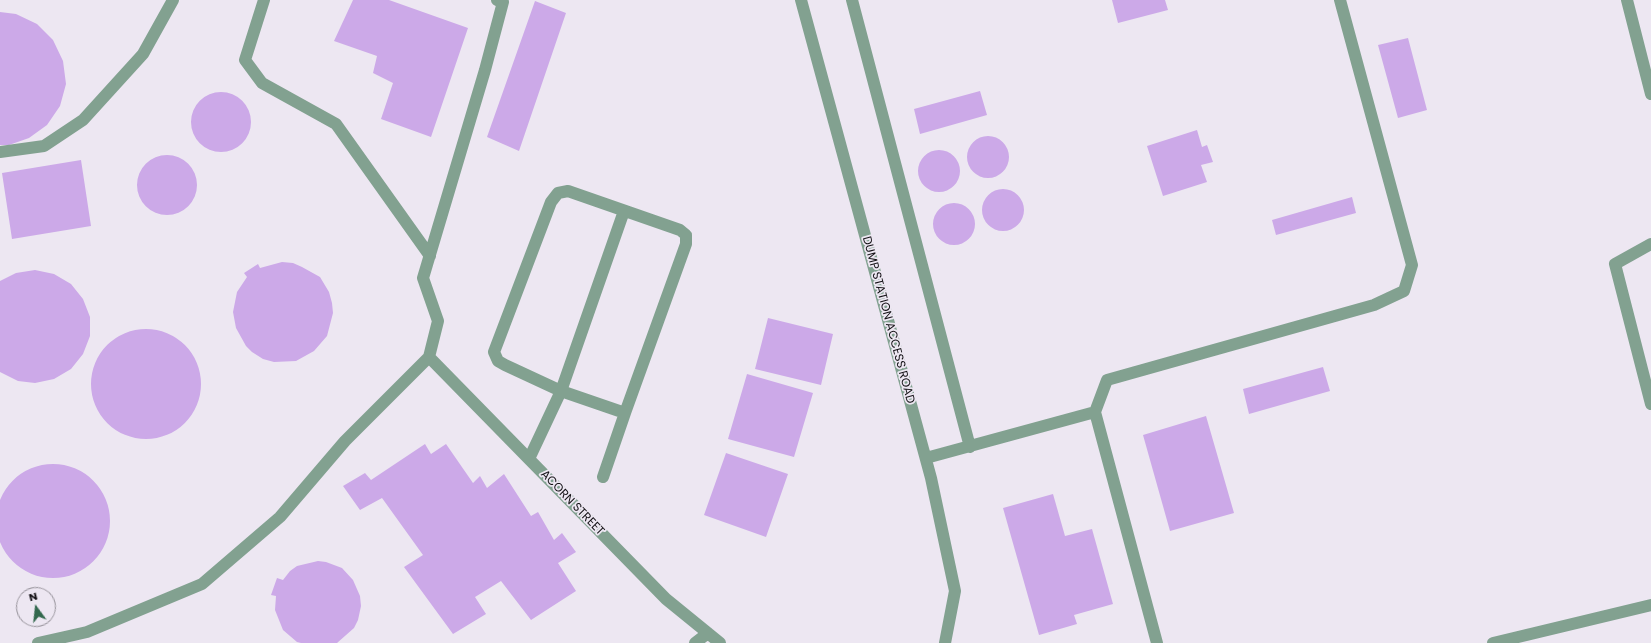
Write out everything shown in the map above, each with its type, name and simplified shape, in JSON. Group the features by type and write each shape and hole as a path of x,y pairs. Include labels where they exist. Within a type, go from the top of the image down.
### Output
{"street":[{"path":"0,152 44,146 83,120 143,54 173,0"},
{"path":"264,0 245,60 262,83 336,124 430,256"},
{"name":"DUMP STATION ACCESS ROAD","path":"801,0 931,478 955,591 945,643"},
{"path":"852,0 970,447"},
{"path":"1156,643 1095,412 1107,380 1374,305 1404,291 1412,266 1340,0"},
{"path":"1627,0 1651,94"},
{"path":"38,643 86,632 202,584 280,518 345,441 429,357 438,321 424,278 486,70 501,1"},
{"path":"604,477 625,413 686,244 686,235 680,230 568,191 558,193 551,202 494,352 498,361 501,363 561,391 625,413"},
{"path":"529,459 561,391 624,211"},
{"path":"1651,244 1615,264 1651,404"},
{"name":"ACORN STREET","path":"429,357 666,599 720,643"},
{"path":"926,458 1095,412"},
{"path":"1493,643 1651,605"},
{"path":"695,643 708,633"}],"building":[{"path":"353,0 389,0 468,28 431,137 381,119 393,83 373,73 377,56 334,41"},
{"path":"1112,0 1165,0 1168,10 1118,23"},
{"path":"535,1 566,13 519,151 487,137"},
{"path":"0,12 16,14 37,24 53,40 63,61 66,84 60,106 47,125 29,138 9,145 0,145"},
{"path":"1408,38 1427,110 1398,118 1378,45"},
{"path":"980,91 987,115 920,134 914,109"},
{"path":"215,92 227,92 238,97 246,105 251,116 249,134 238,147 227,152 215,152 204,147 196,139 191,128 191,116 196,105 204,97"},
{"path":"1197,130 1202,147 1207,145 1213,162 1201,165 1207,182 1163,196 1147,146"},
{"path":"984,136 992,136 1000,139 1006,145 1009,157 1006,169 1000,175 992,178 984,178 976,175 970,169 967,161 967,153 970,145 976,139"},
{"path":"935,150 943,150 951,153 957,159 960,171 957,183 951,189 943,192 935,192 927,189 921,183 918,175 918,167 921,159 927,153"},
{"path":"161,155 173,155 189,163 195,173 197,185 195,197 189,207 173,215 161,215 145,207 137,191 137,179 145,163"},
{"path":"81,160 91,226 12,239 2,173"},
{"path":"999,189 1007,189 1015,192 1021,198 1024,210 1021,222 1015,228 1007,231 999,231 991,228 985,222 982,214 982,206 985,198 991,192"},
{"path":"1352,197 1356,213 1276,235 1272,220"},
{"path":"950,203 958,203 966,206 972,212 975,224 972,236 966,242 958,245 950,245 942,242 936,236 933,228 933,220 936,212 942,206"},
{"path":"282,262 293,263 320,277 329,292 333,313 327,336 314,351 296,361 274,362 263,359 246,346 236,328 233,312 237,292 247,277 244,273 258,264 260,268"},
{"path":"35,270 54,274 71,284 83,299 90,317 90,336 83,354 71,369 54,379 35,383 18,381 0,372 0,281 16,273"},
{"path":"768,318 833,334 821,385 755,369"},
{"path":"146,329 167,333 177,338 185,345 192,353 197,363 201,384 197,405 192,415 185,423 177,430 167,435 146,439 125,435 115,430 107,423 100,415 95,405 91,384 95,363 100,353 107,345 115,338 125,333"},
{"path":"1323,367 1330,391 1249,414 1243,389"},
{"path":"747,374 813,393 794,457 728,439"},
{"path":"1206,416 1234,513 1170,531 1143,435"},
{"path":"425,444 431,454 446,444 473,483 480,476 487,488 504,474 531,516 538,512 554,540 562,533 576,552 558,563 576,591 531,620 501,581 475,597 486,614 453,634 404,567 423,555 382,498 360,510 343,486 365,473 371,480"},
{"path":"726,453 788,474 766,537 704,515"},
{"path":"53,464 75,468 93,481 106,499 110,521 106,543 93,561 75,574 53,578 31,574 13,561 0,543 -4,521 0,499 13,481 31,468"},
{"path":"1053,494 1065,536 1092,529 1113,604 1074,615 1077,624 1039,635 1003,508"},
{"path":"318,561 326,562 342,568 353,580 360,596 361,606 358,620 354,628 337,643 297,642 283,630 275,610 276,596 271,595 277,578 283,580 290,571 297,566"}]}
